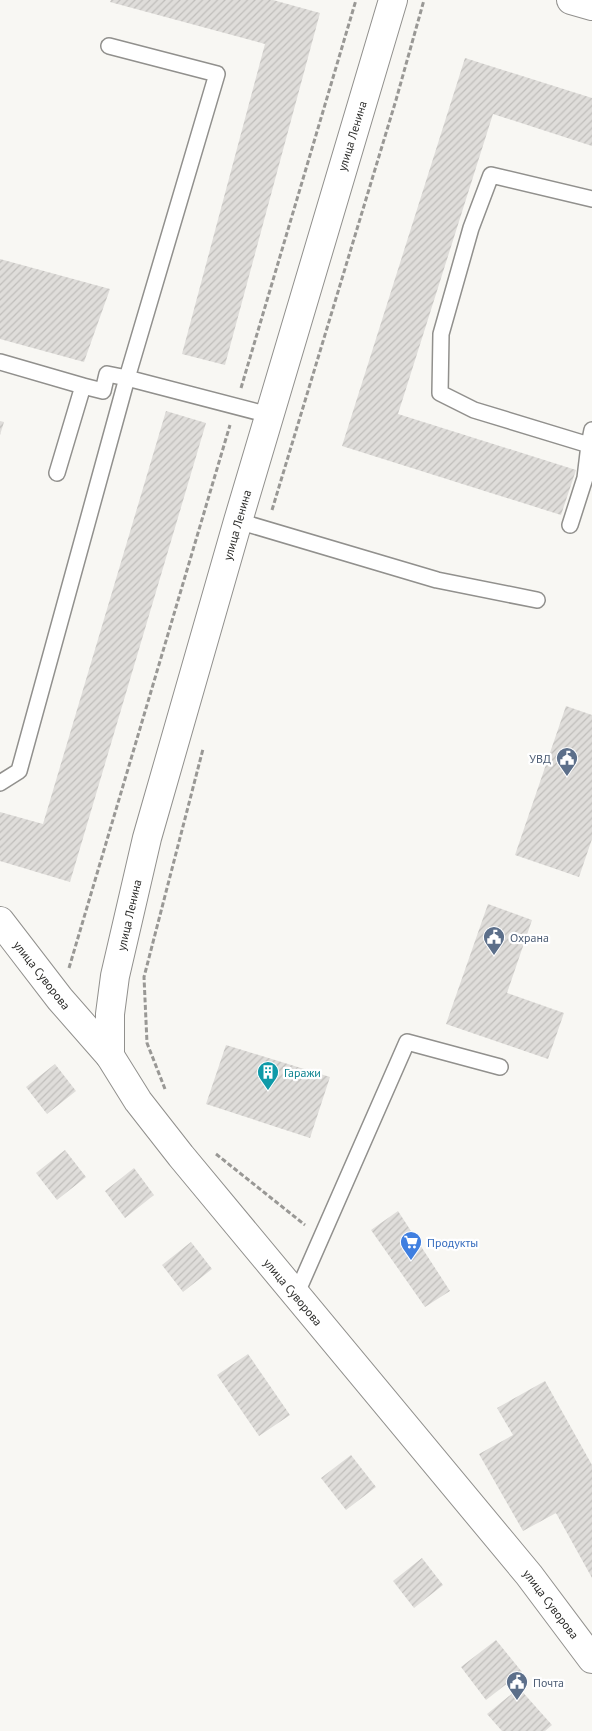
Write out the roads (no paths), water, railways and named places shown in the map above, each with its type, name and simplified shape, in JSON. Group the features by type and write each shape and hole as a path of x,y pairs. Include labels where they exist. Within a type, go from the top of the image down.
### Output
{"street":[{"name":"улица Ленина","path":"110,1056 110,1014 115,976 147,838 238,521 393,0"},
{"path":"571,0 592,6"},
{"name":"улица Суворова","path":"0,921 60,999 110,1056 138,1101 296,1295 529,1575 592,1658"}],"lane":[{"path":"0,783 19,771 127,378 217,74 109,46"},
{"path":"589,445 474,410 440,393 440,374 441,334 471,228 491,175 592,199"},
{"path":"0,362 103,391 107,374 270,415"},
{"path":"57,473 83,386"},
{"path":"570,525 585,478 592,430"},
{"path":"238,521 437,580 537,600"},
{"path":"296,1295 407,1042 500,1067"}],"place":[{"name":"УВД","path":"567,777"},
{"name":"Охрана","path":"494,956"},
{"name":"Гаражи","path":"268,1091"},
{"name":"Продукты","path":"411,1261"},
{"name":"Почта","path":"517,1701"}]}
